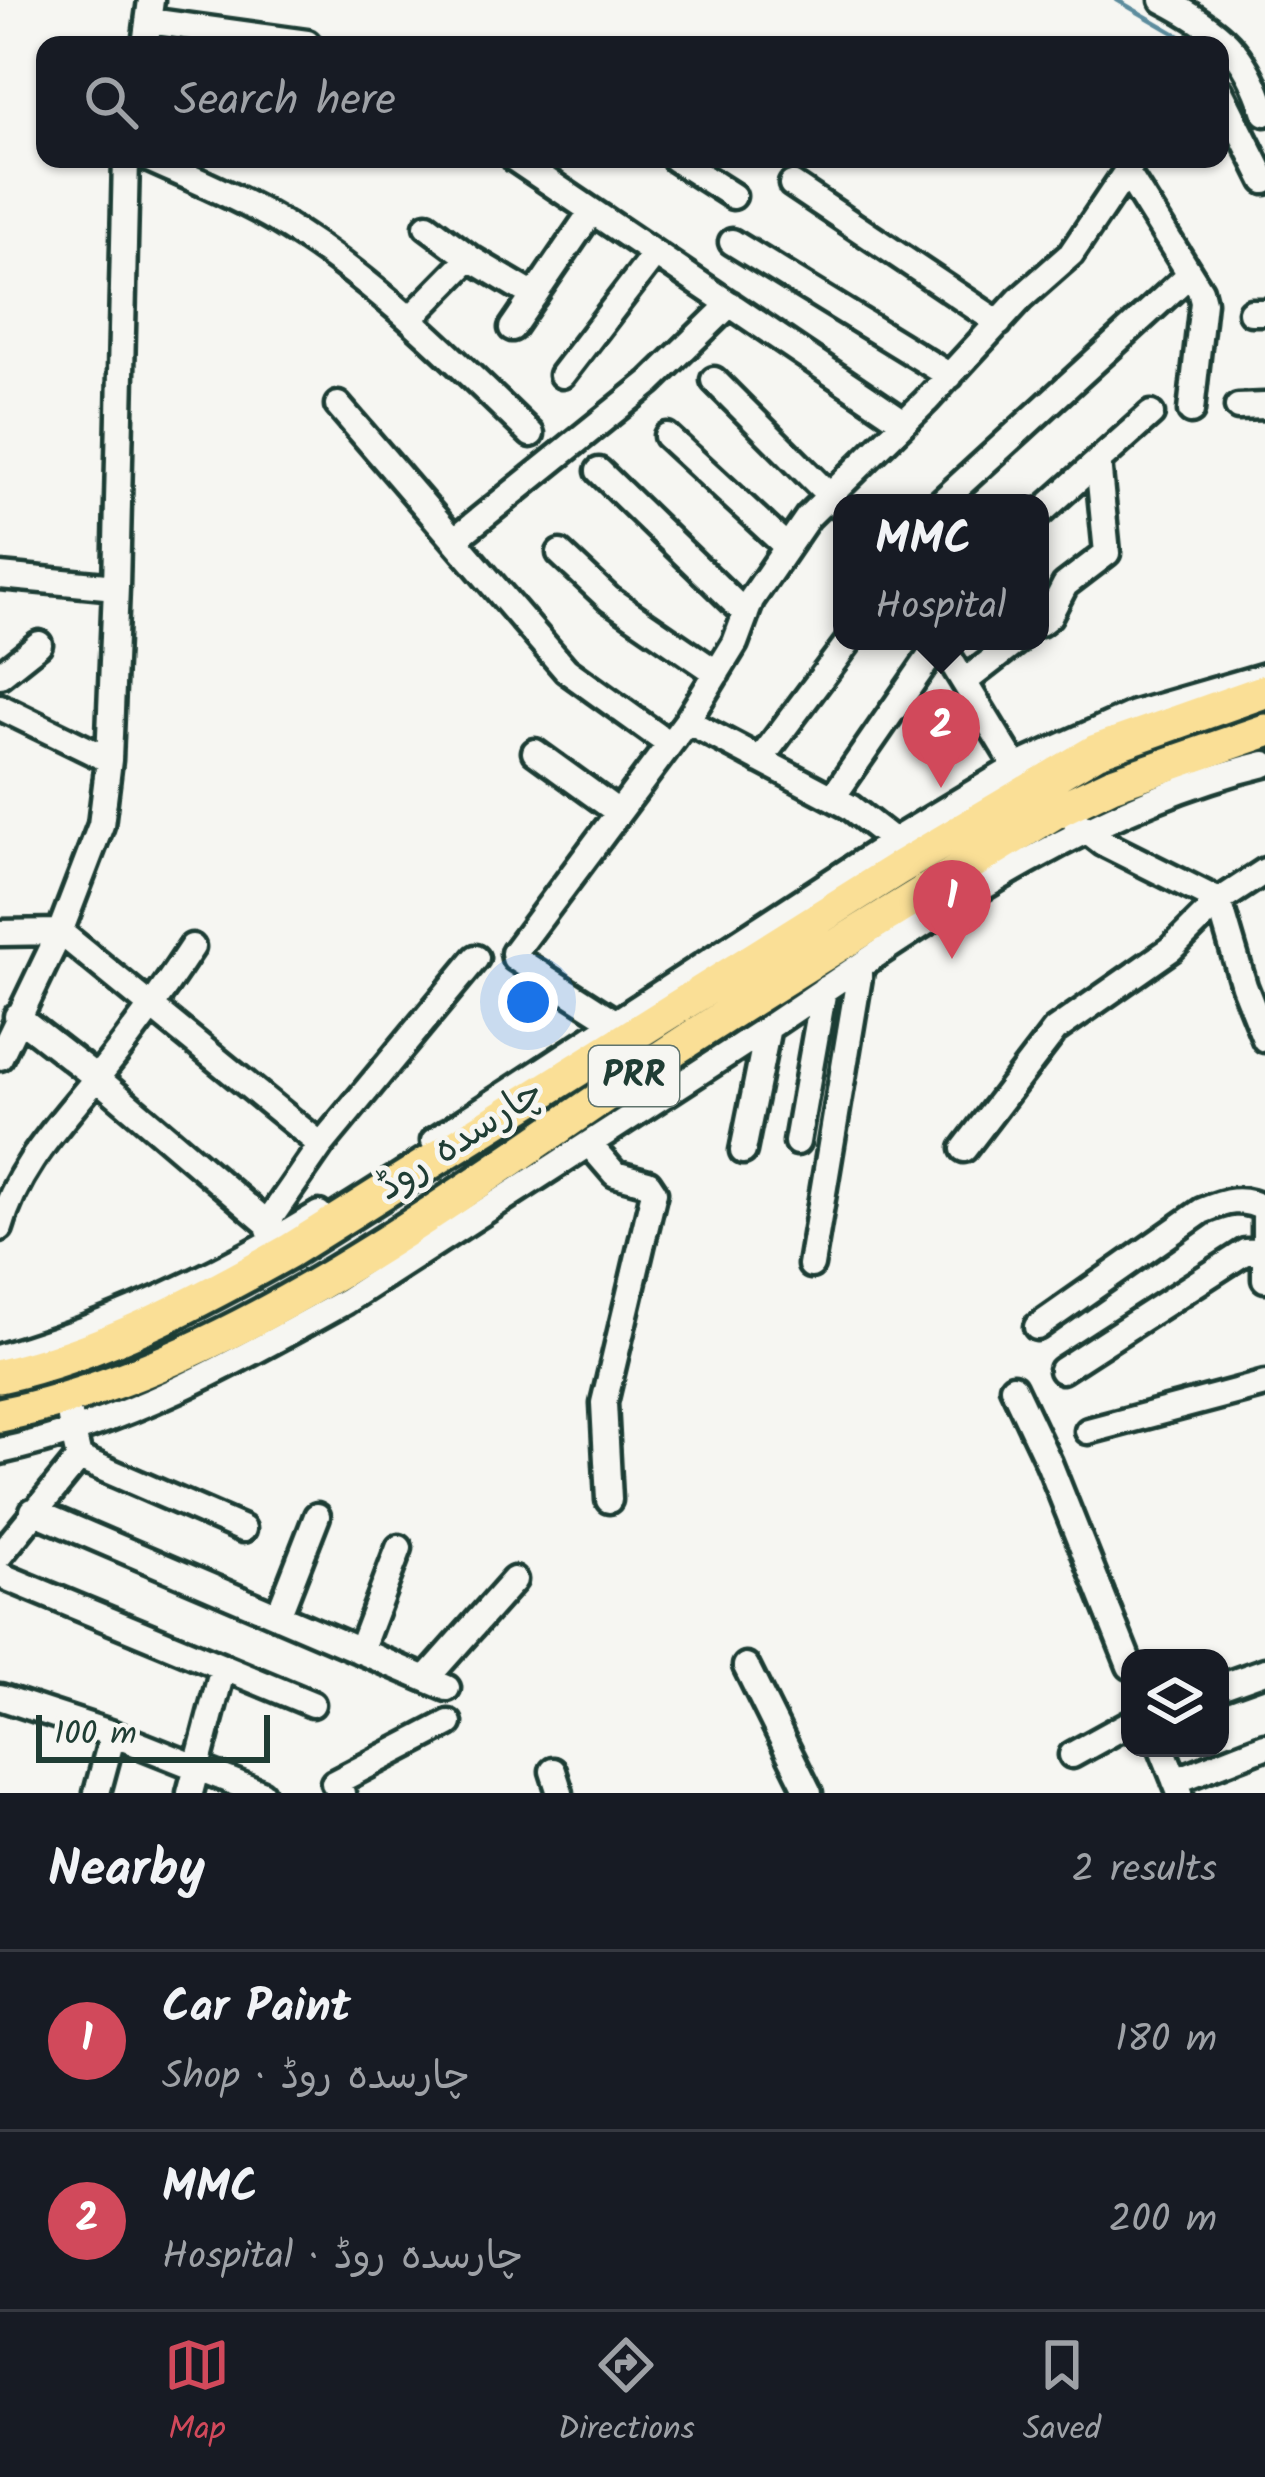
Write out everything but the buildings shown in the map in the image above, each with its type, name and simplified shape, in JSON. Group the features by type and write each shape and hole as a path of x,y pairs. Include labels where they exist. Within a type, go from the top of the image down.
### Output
{"highway":[{"name":"چارسدہ روڈ","path":"0,1415 69,1413 138,1372 237,1329 420,1220 715,1004 905,850 1023,778 1265,691"},
{"name":"چارسدہ روڈ","path":"0,1376 91,1347 201,1300 715,1004 1073,820 1112,784 1265,731"}],"street":[{"path":"1162,0 1208,36"},
{"path":"148,22 254,36"},
{"path":"1229,46 1250,71 1265,113"},
{"path":"1229,109 1265,181"},
{"path":"2,1047 60,932 101,825 110,760 126,168"},
{"path":"168,168 272,217 342,265 410,319 531,434"},
{"path":"534,168 904,422"},
{"path":"689,168 733,196"},
{"path":"842,494 999,322 1071,254 1130,168"},
{"path":"1132,168 1203,302 1191,411"},
{"path":"792,184 999,322"},
{"path":"512,328 592,211"},
{"path":"427,226 470,259 534,296"},
{"path":"732,242 950,376"},
{"path":"562,375 656,254"},
{"path":"410,319 470,259"},
{"path":"950,494 1190,274"},
{"path":"454,540 650,382 730,304"},
{"path":"714,380 833,498"},
{"path":"338,405 566,670 669,744"},
{"path":"1238,407 1265,406"},
{"path":"1049,505 1151,414"},
{"path":"667,436 787,547"},
{"path":"1049,616 1065,585 1107,553 1098,461"},
{"path":"599,471 746,614"},
{"path":"615,1022 514,953 687,721 787,547 833,504"},
{"path":"560,553 609,599 717,673"},
{"path":"0,576 116,586"},
{"path":"0,675 39,644"},
{"path":"760,760 842,650"},
{"path":"833,797 934,650"},
{"path":"944,650 1023,778 1134,714 1265,676"},
{"path":"964,682 1005,650"},
{"path":"0,707 110,760"},
{"path":"0,1357 61,1340 148,1306 270,1232 399,1164 615,1022 905,850 833,797 687,721"},
{"path":"535,752 619,812"},
{"path":"0,1450 69,1413 171,1392 346,1301 590,1145 1073,820 1265,764"},
{"path":"1073,820 1102,843 1219,901 1265,1039"},
{"path":"964,1149 1055,1030 1171,949 1219,901 1265,871"},
{"path":"0,933 60,932 321,1145"},
{"path":"0,1228 16,1184 40,1146 153,1006 192,947"},
{"path":"270,1232 321,1145 476,958"},
{"path":"811,1265 861,964"},
{"path":"797,1142 824,989"},
{"path":"16,1016 97,1078 270,1232"},
{"path":"742,1151 768,1027"},
{"path":"590,1145 615,1174 649,1183 654,1192 604,1403 609,1500"},
{"path":"1037,1327 1202,1211 1228,1200 1249,1200 1265,1209"},
{"path":"1265,1219 1265,1279"},
{"path":"1062,1370 1245,1252 1263,1251"},
{"path":"1088,1431 1265,1384"},
{"path":"1013,1387 1049,1462 1123,1649"},
{"path":"69,1413 79,1458"},
{"path":"0,1555 79,1458"},
{"path":"79,1458 243,1529"},
{"path":"33,1511 437,1683 514,1580"},
{"path":"278,1616 316,1516"},
{"path":"360,1651 399,1548"},
{"path":"0,1575 312,1704"},
{"path":"746,1666 809,1793"},
{"path":"190,1793 223,1668"},
{"path":"1229,1684 1265,1671"},
{"path":"0,1697 113,1734 261,1793"},
{"path":"342,1793 334,1783 449,1723"},
{"path":"1072,1755 1121,1728"},
{"path":"97,1793 113,1734"},
{"path":"1166,1757 1178,1787 1265,1746"}],"waterway":[{"path":"1117,0 1179,36"},
{"path":"1229,81 1265,149"}],"place":[{"name":"MMC","path":"941,788"},
{"name":"Car Paint","path":"952,959"}]}
